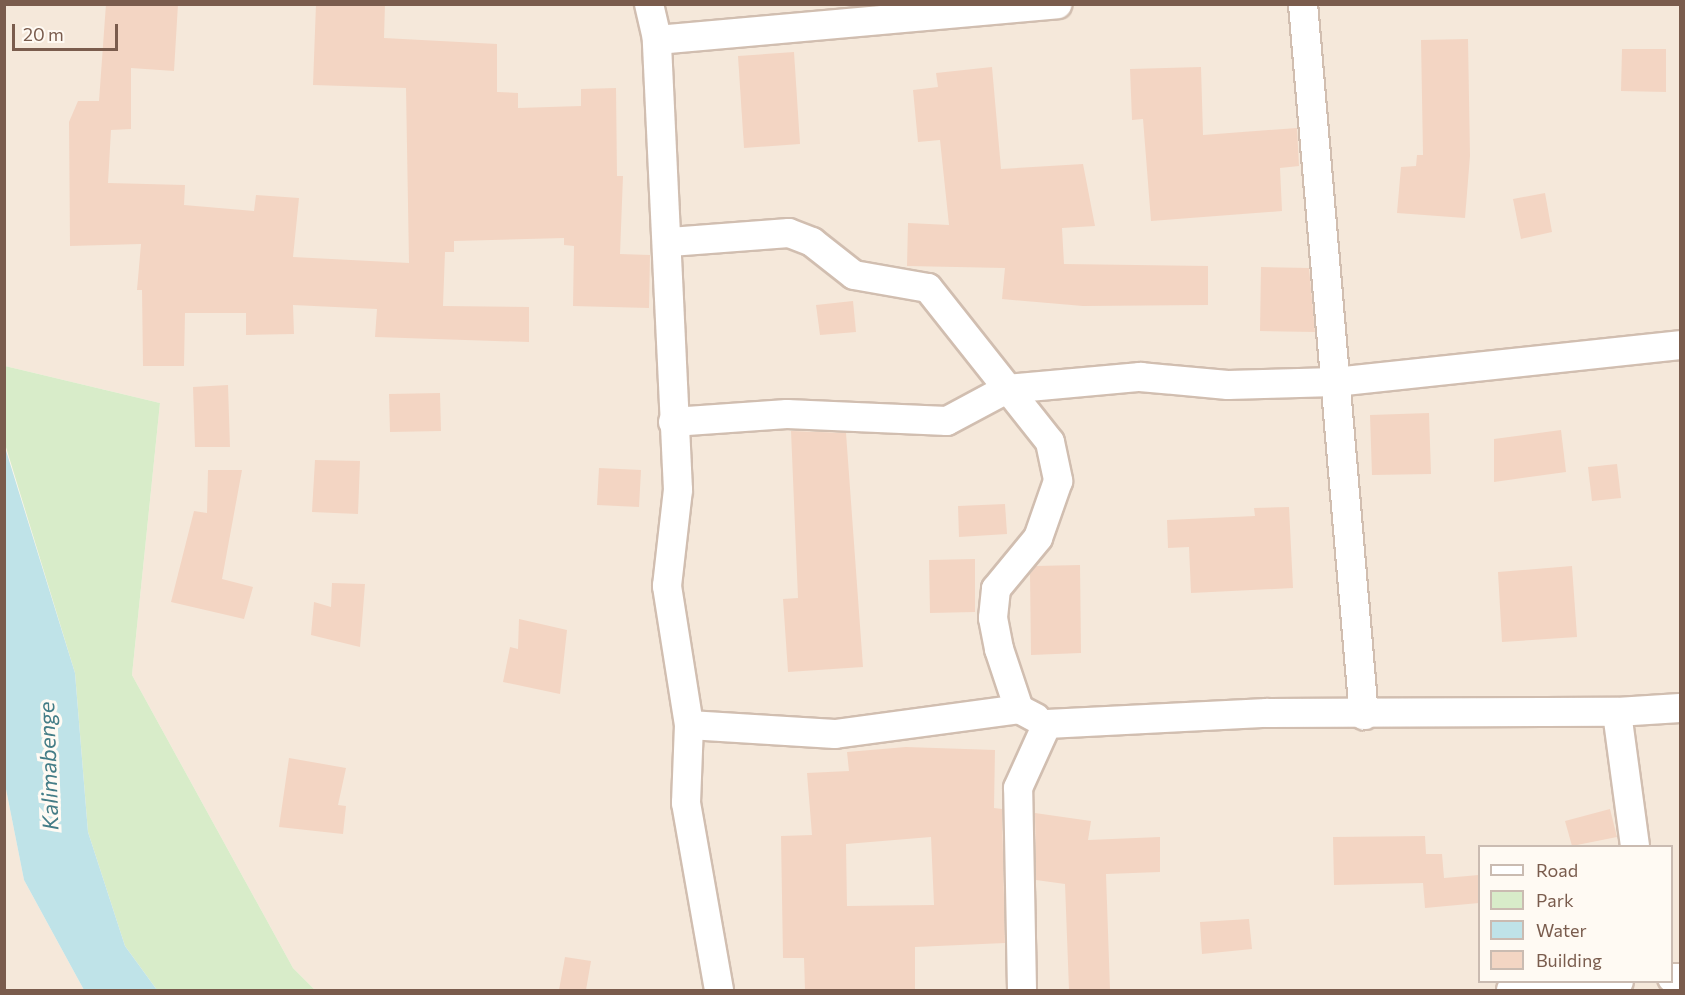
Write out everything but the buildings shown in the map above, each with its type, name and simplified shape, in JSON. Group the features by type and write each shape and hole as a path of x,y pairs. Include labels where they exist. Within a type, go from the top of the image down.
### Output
{"street":[{"path":"649,4 657,40 670,242 673,422 678,490 667,586 689,725 686,803 719,990"},
{"path":"657,40 1057,4"},
{"path":"1303,4 1364,715"},
{"path":"670,242 789,233 812,242 854,275 928,288 1050,442 1058,481 1038,538 996,589 993,618 999,649 1019,708"},
{"path":"673,422 787,414 947,421 1007,389 1140,377 1228,385 1335,382 1680,345"},
{"path":"689,725 835,734 1019,708 1047,724 1267,713 1364,715 1617,712 1680,708"},
{"path":"1617,712 1635,845"},
{"path":"1022,990 1018,788 1047,724"},
{"path":"1511,990 1595,983"}],"shaded area":[{"path":"5,5 1680,5 1680,990 315,990 293,968 132,675 160,403 5,366"},
{"path":"4,779 24,880 84,990 5,990"}],"green space":[{"path":"5,366 160,403 132,675 293,968 315,990 157,990 125,946 88,832 75,673 5,444"}],"water":[{"name":"Kalimabenge","path":"4,444 75,673 88,832 125,946 157,990 84,990 24,880 4,779"}]}
